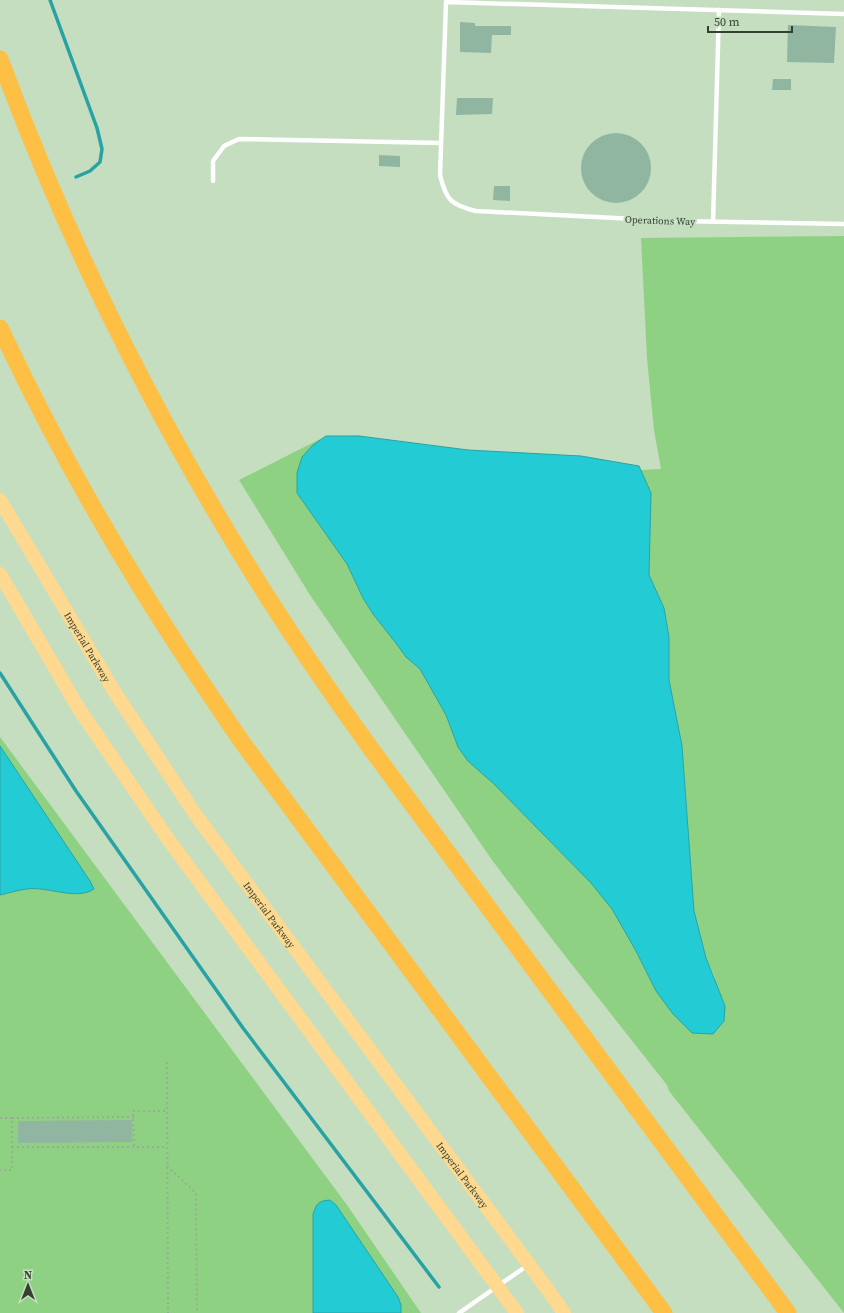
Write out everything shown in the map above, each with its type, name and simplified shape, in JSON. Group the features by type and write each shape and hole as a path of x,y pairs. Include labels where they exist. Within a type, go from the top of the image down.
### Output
{"highway":[{"path":"0,59 50,186 135,366 197,479 265,593 314,668 369,746 788,1313"},
{"path":"0,328 48,425 88,498 140,587 188,662 242,742 664,1313"}],"main road":[{"name":"Imperial Parkway","path":"0,500 114,691 195,814 564,1313"},
{"path":"0,574 79,710 168,839 517,1313"}],"lane":[{"name":"Operations Way","path":"719,10 446,2 440,175 443,190 459,207 476,211 713,222 844,224"},
{"path":"713,222 719,10 844,14"},
{"path":"213,180 213,161 224,146 239,139 441,143"},
{"path":"459,1313 529,1264"}],"path":[{"path":"167,1062 168,1313"},
{"path":"134,1147 134,1111 167,1112"},
{"path":"0,1118 134,1117"},
{"path":"0,1170 12,1170 12,1118"},
{"path":"12,1147 167,1147"},
{"path":"167,1166 196,1193 197,1313"}],"green space":[{"path":"844,236 844,1313 669,1091 667,1085 555,943 492,860 310,595 239,480 326,436 313,445 297,493 347,564 363,598 373,614 406,657 420,669 446,715 458,747 468,761 494,784 591,883 612,909 636,951 656,991 715,978 706,958 694,911 682,746 669,680 669,637 664,608 649,575 651,493 641,470 661,469 654,430 647,358 641,238"},
{"path":"0,737 347,1205 421,1313 0,1313"}],"water":[{"path":"326,436 359,436 468,450 581,456 639,466 651,493 649,575 664,608 669,637 669,680 682,746 694,911 706,958 725,1006 724,1021 713,1034 692,1033 673,1014 656,991 636,951 612,909 591,883 494,784 468,761 458,747 446,715 420,669 406,657 373,614 363,598 347,564 297,493 297,473 302,457 313,445"},
{"path":"0,746 94,889 79,894 44,889 27,889 0,895"},
{"path":"330,1200 336,1205 398,1297 401,1305 401,1313 313,1313 313,1214 318,1203"}],"building":[{"path":"460,22 475,23 475,26 511,26 511,35 492,35 491,53 460,52"},
{"path":"788,25 836,27 834,63 787,62"},
{"path":"773,79 791,79 791,90 772,90"},
{"path":"457,98 493,98 492,114 456,115"},
{"path":"616,133 629,136 641,143 648,155 651,168 648,181 641,193 629,200 616,203 603,200 591,193 584,181 581,168 584,155 591,143 603,136"},
{"path":"379,155 400,156 400,167 379,166"},
{"path":"494,186 510,186 510,201 493,200"},
{"path":"132,1120 132,1142 18,1143 18,1121"}],"waterway":[{"path":"50,0 97,128 102,149 100,162 90,171 76,177"},
{"path":"0,673 76,791 243,1028 439,1287"}]}
